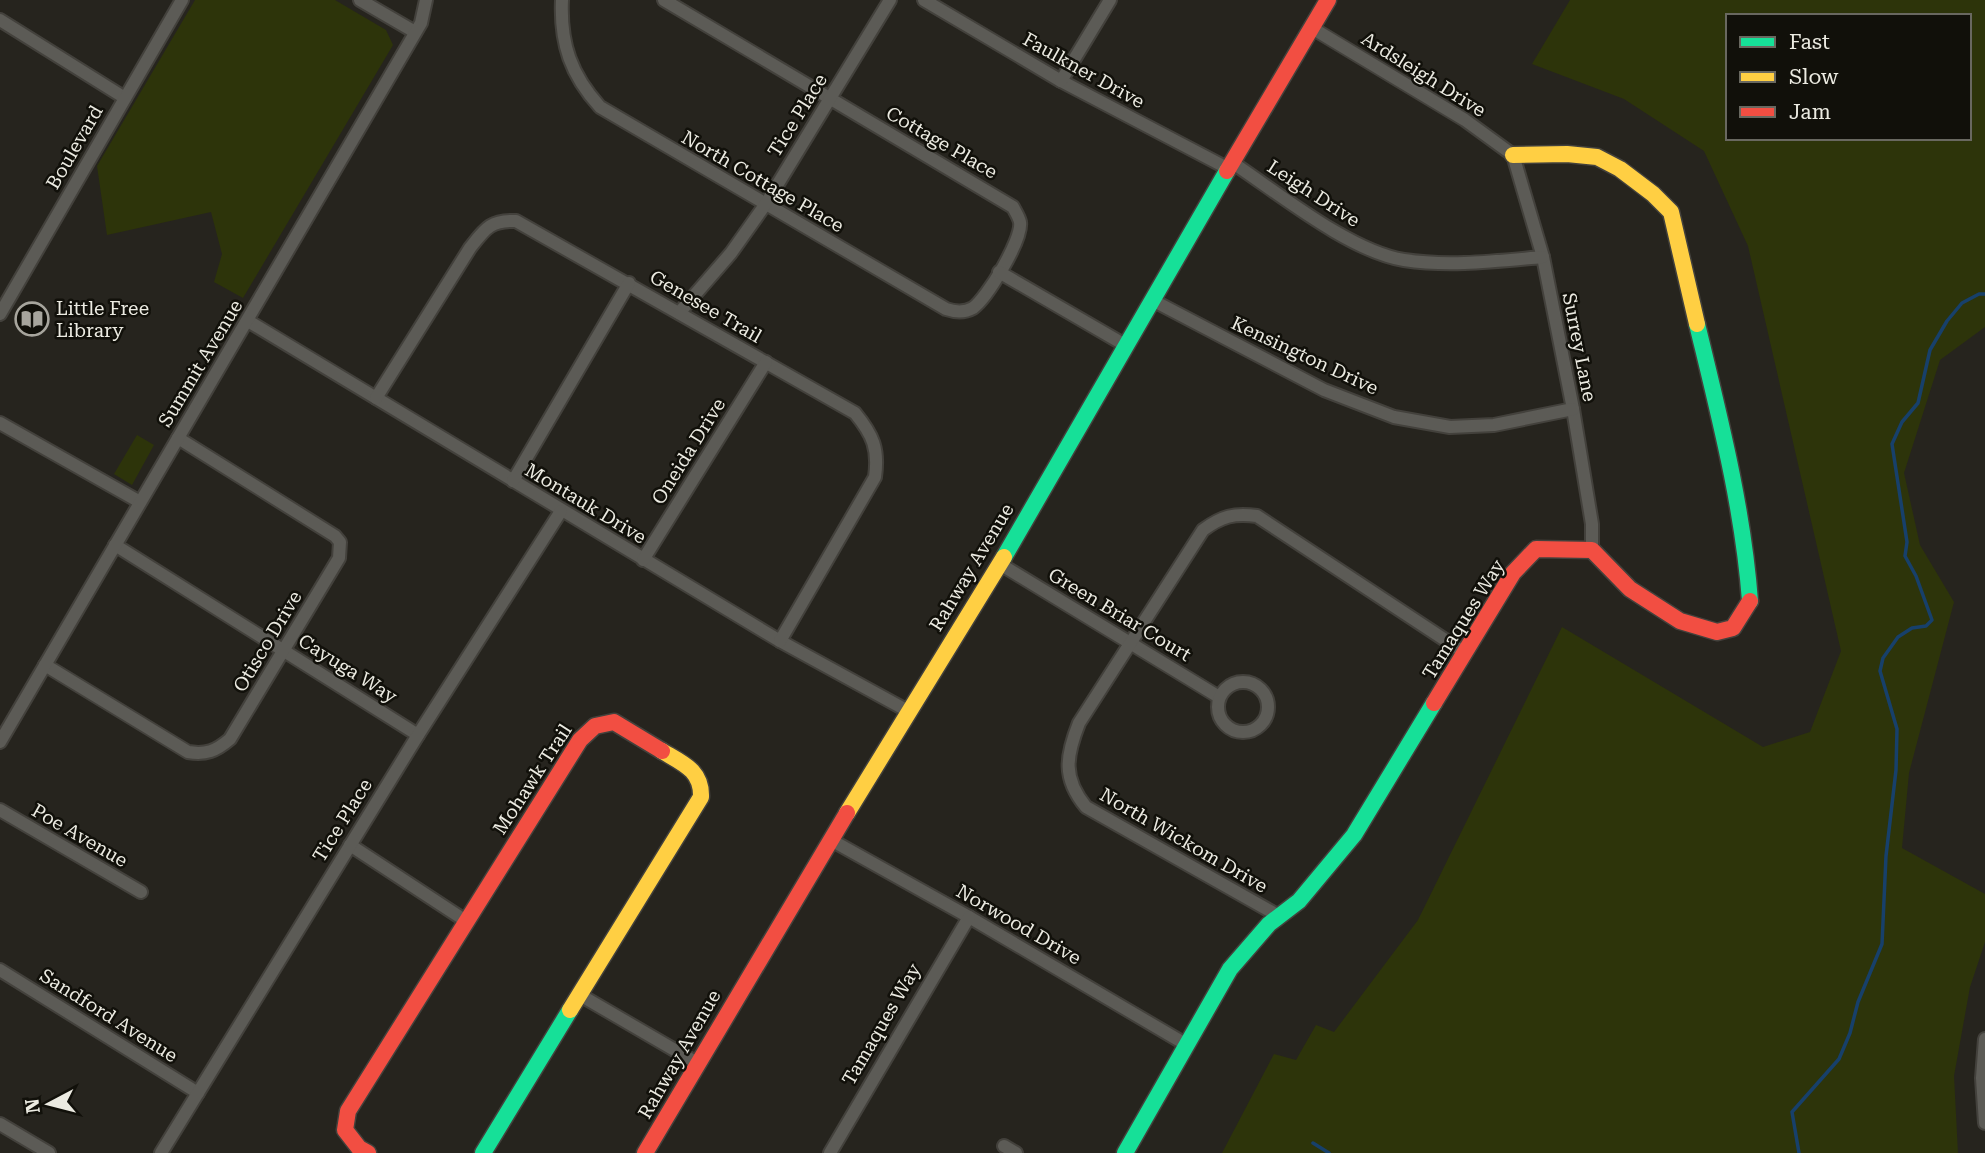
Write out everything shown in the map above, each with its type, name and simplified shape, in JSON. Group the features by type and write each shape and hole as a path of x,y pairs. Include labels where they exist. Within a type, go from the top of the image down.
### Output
{"street":[{"name":"Boulevard","path":"0,314 182,0"},
{"path":"360,0 415,32"},
{"name":"Summit Avenue","path":"0,742 421,23 426,0"},
{"name":"North Cottage Place","path":"562,0 565,46 571,66 583,88 600,107 946,309 955,312 972,309 999,272"},
{"name":"Cottage Place","path":"664,0 1013,207 1020,221 1019,236 999,272"},
{"name":"Tice Place","path":"680,313 731,253 765,205 890,0"},
{"name":"Faulkner Drive","path":"924,0 1061,81 1231,166"},
{"path":"1061,81 1110,0"},
{"name":"Rahway Avenue","path":"645,1153 908,711 1000,564 1328,0"},
{"path":"0,20 125,98"},
{"name":"Ardsleigh Drive","path":"1312,28 1465,120 1513,155"},
{"path":"1513,155 1587,155 1605,160 1654,195 1671,212 1728,459 1748,575 1750,604 1733,628 1717,632 1680,621 1630,589 1592,550"},
{"name":"Surrey Lane","path":"1513,155 1543,257 1573,410 1592,524 1592,550"},
{"name":"Leigh Drive","path":"1231,166 1353,243 1402,260 1457,263 1543,257"},
{"name":"Genesee Trail","path":"376,398 482,232 494,222 516,220 855,413 866,426 873,441 878,459 875,477 780,641"},
{"path":"999,272 1125,345"},
{"path":"513,481 628,283"},
{"name":"Kensington Drive","path":"1152,300 1324,390 1394,417 1450,427 1494,425 1573,410"},
{"name":"Montauk Drive","path":"247,321 780,641 908,711"},
{"name":"Oneida Drive","path":"643,560 766,362"},
{"path":"0,423 140,502"},
{"name":"Otisco Drive","path":"45,666 188,752 201,754 217,750 230,739 339,558 340,542 324,528 178,438"},
{"name":"Tice Place","path":"160,1153 418,735 561,511"},
{"name":"North Wickom Drive","path":"1279,916 1086,807 1073,791 1069,773 1069,748 1079,723 1203,530 1219,518 1236,514 1257,516 1465,653"},
{"name":"Cayuga Way","path":"115,545 418,735"},
{"name":"Tamaques Way","path":"1125,1153 1230,969 1269,924 1299,901 1354,835 1513,573 1536,549 1592,550"},
{"name":"Green Briar Court","path":"1000,564 1219,698"},
{"path":"1234,682 1250,682 1263,691 1267,698 1267,714 1256,728 1249,731 1233,730 1221,720 1218,712 1219,698 1234,682"},
{"name":"Mohawk Trail","path":"368,1153 359,1148 345,1130 348,1111 580,740 591,728 603,721 614,722 691,768 699,775 701,797 483,1153"},
{"name":"Poe Avenue","path":"0,810 141,892"},
{"name":"Norwood Drive","path":"831,840 969,917 1187,1045"},
{"path":"350,845 466,921"},
{"name":"Tamaques Way","path":"830,1153 969,917"},
{"name":"Sandford Avenue","path":"0,970 198,1093"},
{"path":"580,995 697,1063"},
{"path":"1985,1040 1982,1078 1985,1123"},
{"path":"0,1124 49,1153"}],"green space":[{"path":"195,0 335,0 386,30 393,45 243,298 214,282 222,254 211,212 107,235 97,166"},
{"path":"1570,0 1985,0 1985,327 1940,360 1904,473 1920,545 1954,602 1909,773 1902,848 1985,894 1985,942 1970,987 1954,1076 1958,1153 1222,1153 1274,1054 1296,1060 1316,1025 1334,1032 1418,920 1562,627 1763,747 1810,732 1841,651 1748,246 1704,151 1624,99 1532,64"},
{"path":"137,435 154,445 132,485 114,474"}],"waterway":[{"path":"1799,1153 1792,1112 1839,1059 1850,1033 1858,1002 1882,944 1886,856 1896,770 1897,729 1880,671 1883,658 1898,637 1912,628 1926,626 1932,620 1916,576 1905,556 1907,542 1892,444 1902,422 1918,403 1930,350 1947,321 1962,303 1979,294 1985,294"},
{"path":"1313,1143 1329,1153"}],"traffic: fast":[{"path":"1004,557 1227,171"},
{"path":"1697,324 1736,496 1750,601"},
{"path":"1125,1153 1230,969 1269,924 1299,901 1354,835 1434,703"},
{"path":"483,1153 570,1010"}],"traffic: slow":[{"path":"1513,155 1567,154 1597,157 1620,169 1653,194 1671,212 1697,324"},
{"path":"847,813 1004,557"},
{"path":"570,1010 701,797 698,780 689,768 662,751"}],"traffic: jam":[{"path":"1227,171 1328,0"},
{"path":"1434,703 1513,573 1536,549 1592,550 1630,589 1680,621 1717,632 1733,628 1750,601"},
{"path":"368,1153 359,1148 345,1130 348,1111 580,740 595,726 614,722 662,751"},
{"path":"645,1153 847,813"}],"place":[{"name":"Little Free Library","path":"32,319"}]}
